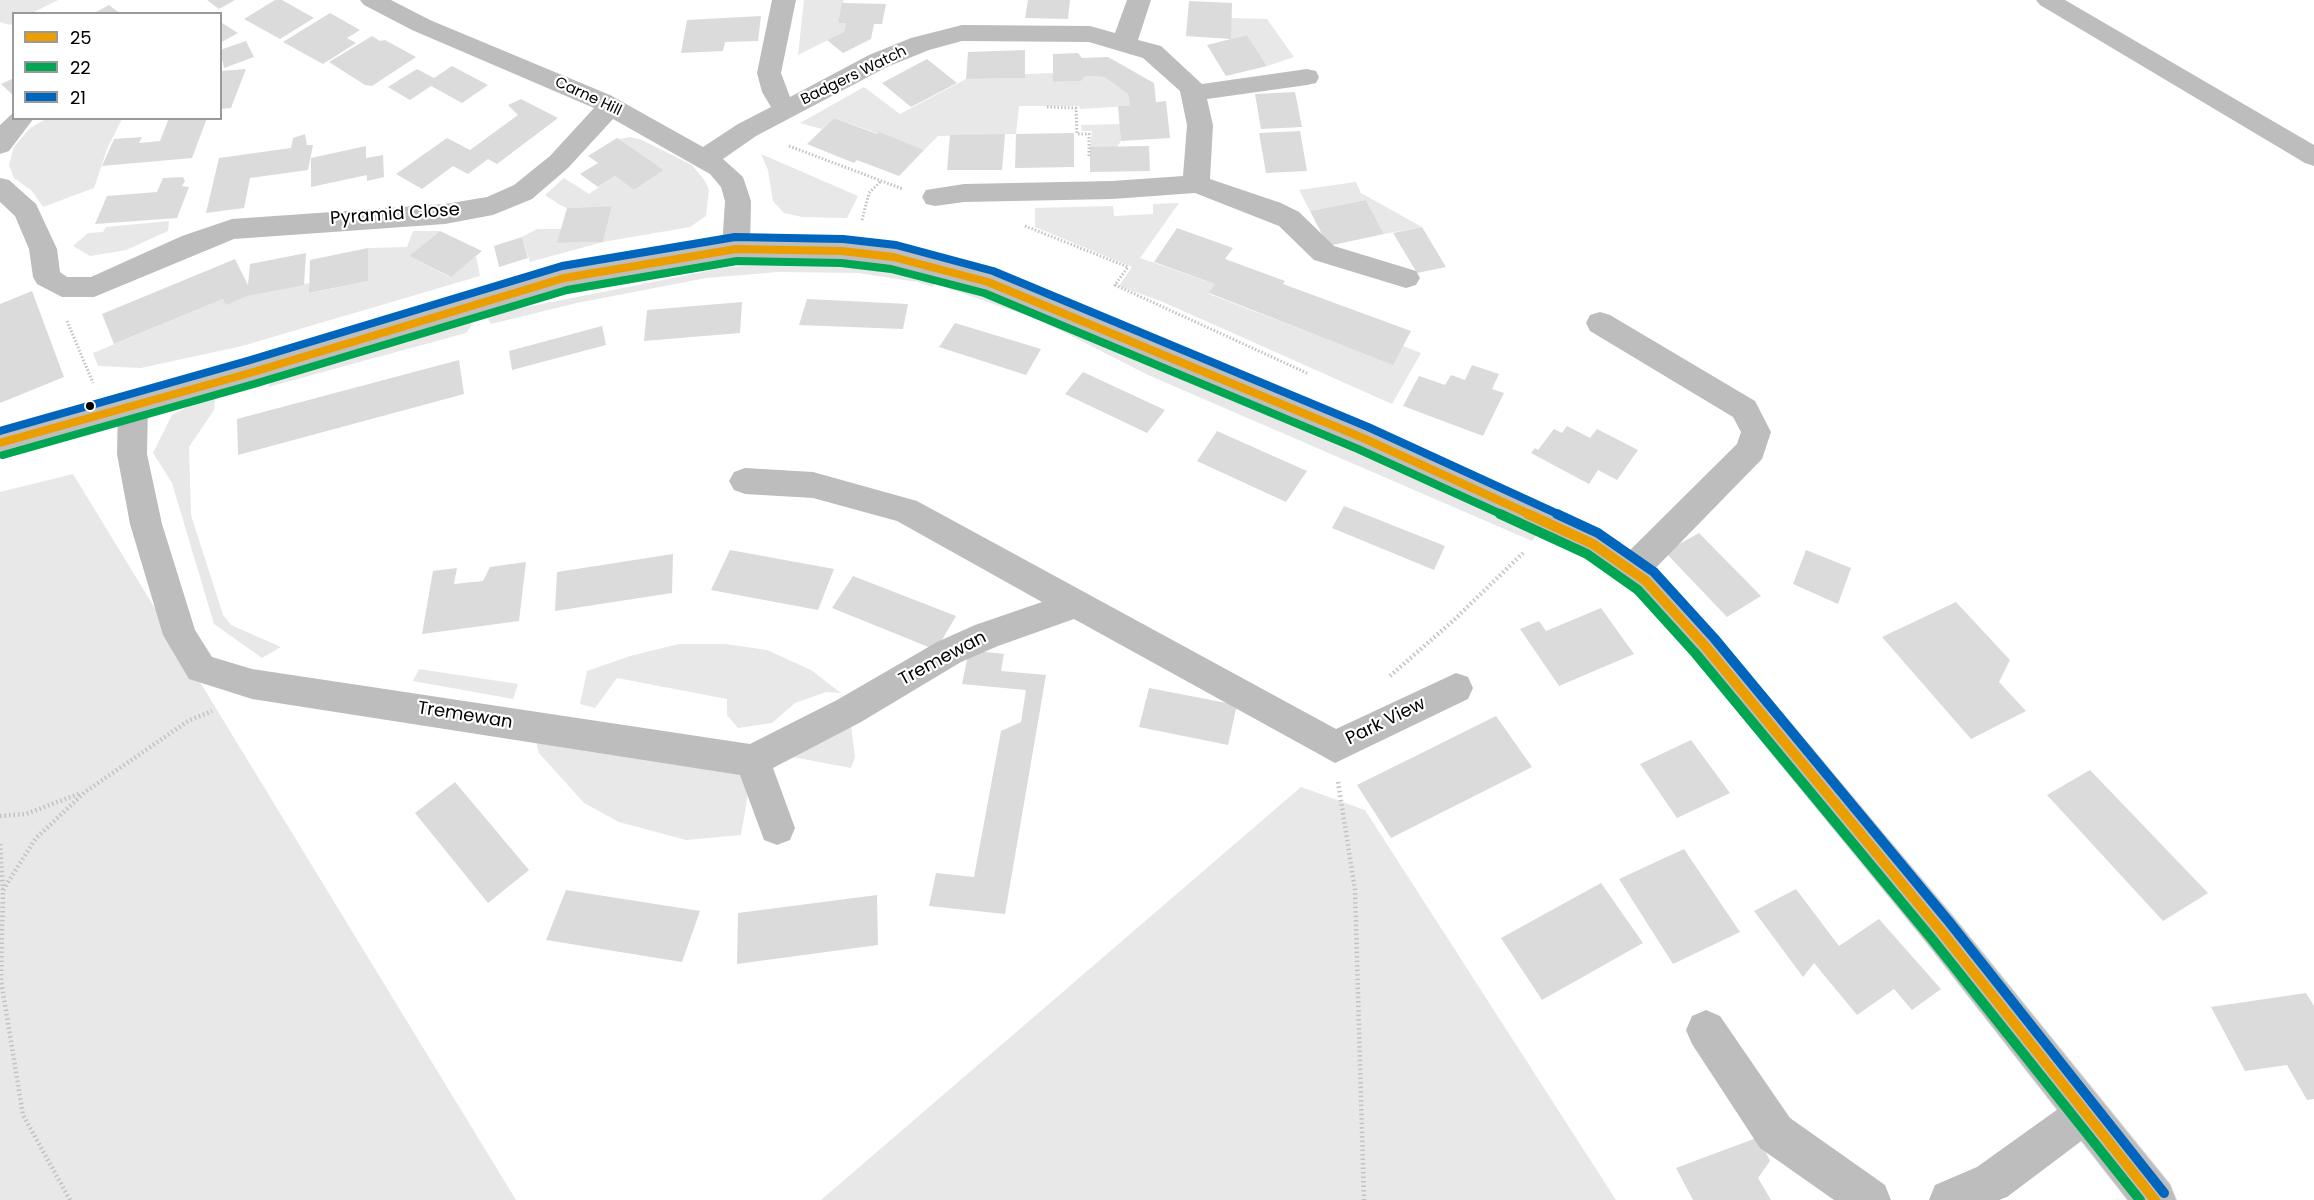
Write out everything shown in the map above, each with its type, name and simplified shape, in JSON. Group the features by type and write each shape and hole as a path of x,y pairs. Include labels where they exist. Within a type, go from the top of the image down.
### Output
{"street":[{"name":"Carne Hill","path":"372,0 421,25 610,107 719,168 734,184 740,220 736,249"},
{"path":"784,0 769,73 775,92 786,110"},
{"path":"1124,44 1139,0"},
{"path":"2048,0 2314,157"},
{"name":"Badgers Watch","path":"704,159 747,130 878,61 920,44 962,33 1090,34 1152,52 1192,88 1200,125 1196,184"},
{"path":"1193,93 1307,77"},
{"name":"Pyramid Close","path":"67,288 94,287 148,261 232,229 445,214 493,206 523,192 559,162 610,107"},
{"path":"0,144 5,135 20,120"},
{"path":"935,197 964,193 1010,206 1196,184 1272,210 1289,219 1324,253 1406,278"},
{"path":"0,187 26,211 45,257 47,278 67,288"},
{"path":"0,443 133,406 447,310 618,267 736,249 842,250 893,257 988,282 1363,438 1593,544 1646,581 1705,646 1933,922 2155,1200"},
{"name":"Pyramid Close","path":"45,257 71,267 95,271 148,261"},
{"path":"1600,323 1744,409 1756,432 1751,450 1631,571"},
{"name":"Tremewan","path":"133,406 132,454 146,524 180,634 201,668 252,684 752,761 849,711 949,652 987,634 1077,604"},
{"path":"745,481 813,484 906,510 1077,604"},
{"name":"Park View","path":"1077,604 1335,747 1456,688"},
{"path":"752,761 777,828"},
{"path":"1706,1030 1774,1133 1870,1200"},
{"path":"1950,1200 1992,1182 2086,1113"}],"path":[{"path":"1047,107 1076,108 1077,134 1089,134 1089,164"},
{"path":"747,130 881,181 935,197"},
{"path":"862,221 869,193 881,181"},
{"path":"1010,206 1128,267 1115,285 1316,377"},
{"path":"67,288 64,314 95,389 133,406"},
{"path":"1382,683 1454,620 1525,550"},
{"path":"3,890 36,838 85,792 188,721 233,702 252,684"},
{"path":"1340,791 1355,890 1364,1200"},
{"path":"0,816 26,814 85,792"},
{"path":"0,844 3,890 1,980 23,1115 70,1200"}],"shaded area":[{"path":"0,0 58,0 34,12 12,12 10,25 0,22"},
{"path":"804,0 844,0 838,22 846,23 844,32 798,55"},
{"path":"1231,18 1267,19 1294,57 1267,66 1247,35 1231,39"},
{"path":"1053,73 1054,82 1081,81 1085,76 1104,77 1128,94 1130,106 1080,109 1079,106 1019,106 1016,134 938,136 924,150 834,118 822,129 800,123 864,87 900,114 966,79 1024,78 1025,74"},
{"path":"44,120 122,120 107,149 94,188 43,207 32,191 14,178 9,165 14,147 30,128"},
{"path":"1120,124 1121,141 1117,147 1090,147 1092,131 1082,131 1081,125"},
{"path":"631,137 642,140 692,165 705,181 709,190 706,216 690,227 603,242 612,206 567,208 545,195 564,178 589,194 615,176 634,190 664,170 619,139"},
{"path":"761,154 858,196 847,218 802,217 784,213 773,201 768,170"},
{"path":"1356,182 1361,193 1422,227 1384,234 1366,200 1310,211 1299,190"},
{"path":"1179,203 1140,258 1215,284 1209,294 1392,364 1403,346 1421,353 1392,404 1163,302 1119,286 1132,267 1035,227 1035,208 1113,206 1114,216 1153,214 1153,204"},
{"path":"169,221 168,231 126,250 90,256 73,246 88,233 103,232 106,227"},
{"path":"537,229 561,229 558,243 603,242 530,262 522,237"},
{"path":"413,231 440,231 409,256 450,277 476,256 480,276 242,346 141,368 98,366 93,353 223,299 309,283 310,293 368,281 368,248 407,247"},
{"path":"867,262 938,277 933,287 917,282 858,273 779,272 706,278 577,303 491,324 486,315 723,268 772,263"},
{"path":"948,281 1044,312 1541,530 1532,541 1148,375 1040,320 944,287"},
{"path":"467,320 472,325 466,333 268,387 272,379 285,371"},
{"path":"216,392 214,410 189,447 191,515 223,615 231,625 281,647 262,658 214,624 172,483 153,453 172,415"},
{"path":"73,474 516,1200 0,1200 0,492"},
{"path":"679,644 725,644 767,650 811,670 841,693 826,692 795,703 772,723 738,728 727,715 727,699 617,678 595,708 580,704 587,671 630,656"},
{"path":"419,669 518,684 513,699 413,681"},
{"path":"849,711 855,757 851,768 792,757"},
{"path":"532,727 751,776 741,835 686,840 619,822 584,803 539,753"},
{"path":"1301,787 1365,810 1616,1200 821,1200"}],"building":[{"path":"207,0 235,0 219,9"},
{"path":"275,0 282,0 314,18 280,39 244,19"},
{"path":"1028,0 1070,0 1068,19 1025,18"},
{"path":"1189,1 1232,3 1231,39 1186,36"},
{"path":"842,3 886,4 882,24 874,24 871,39 843,53 827,40 844,32 846,23 838,23"},
{"path":"109,5 118,12 96,12"},
{"path":"330,13 360,30 347,38 356,43 323,64 283,42"},
{"path":"761,16 758,41 725,42 723,51 681,53 687,20"},
{"path":"222,23 238,33 222,42"},
{"path":"1247,35 1267,66 1226,76 1207,45"},
{"path":"372,36 380,41 385,40 416,57 372,86 365,85 329,62"},
{"path":"246,41 254,57 224,68 222,49"},
{"path":"1025,50 1025,78 966,79 968,52"},
{"path":"1078,53 1082,58 1108,57 1154,83 1156,102 1166,101 1170,138 1121,141 1118,106 1130,106 1128,94 1104,77 1085,76 1081,81 1053,82 1053,54"},
{"path":"927,59 957,83 911,107 882,83"},
{"path":"452,66 488,85 462,103 431,86 410,100 388,87 417,69 434,78"},
{"path":"246,69 231,108 222,109 222,71"},
{"path":"12,79 12,94 1,84"},
{"path":"1295,92 1302,127 1261,129 1255,94"},
{"path":"521,99 558,118 497,164 488,159 468,174 453,166 422,189 396,174 447,138 470,150 518,115 508,105"},
{"path":"834,118 877,134 879,132 924,150 899,176 857,160 854,163 807,144"},
{"path":"168,120 206,120 192,158 102,166 114,139 142,137 139,143 160,141"},
{"path":"1300,131 1307,171 1266,173 1259,133"},
{"path":"1074,133 1074,167 1015,168 1016,134"},
{"path":"305,134 307,145 313,145 308,170 250,178 244,208 206,213 219,158 291,148 293,138"},
{"path":"1005,134 1002,170 947,170 950,135"},
{"path":"617,138 664,170 634,190 615,176 598,187 580,174 598,163 588,156"},
{"path":"366,146 366,158 383,155 384,177 367,181 367,175 311,187 311,158"},
{"path":"1149,146 1150,171 1090,172 1090,147"},
{"path":"183,177 185,181 182,186 189,187 177,218 95,224 107,196 157,192 163,178"},
{"path":"1366,200 1384,234 1328,246 1310,211"},
{"path":"612,206 603,242 557,243 567,208"},
{"path":"1422,227 1446,267 1417,273 1393,233"},
{"path":"1177,228 1233,248 1225,259 1285,281 1283,284 1411,331 1393,365 1209,293 1215,284 1154,262"},
{"path":"440,231 482,251 451,277 409,256"},
{"path":"522,237 528,258 499,267 494,246"},
{"path":"368,248 368,281 309,293 310,260"},
{"path":"306,253 304,285 247,296 226,305 223,299 114,344 102,314 235,259 248,285 250,264"},
{"path":"32,291 64,377 0,403 0,304"},
{"path":"807,299 908,304 903,329 799,325"},
{"path":"742,302 740,333 644,341 647,310"},
{"path":"955,323 1041,349 1026,375 939,347"},
{"path":"602,326 606,345 512,370 509,351"},
{"path":"459,360 464,394 238,455 237,419"},
{"path":"1472,365 1499,374 1492,389 1504,393 1483,436 1403,406 1419,376 1445,385 1451,375 1465,380"},
{"path":"1083,372 1165,410 1147,433 1065,394"},
{"path":"1567,426 1590,438 1597,429 1638,450 1617,480 1598,470 1589,484 1531,453 1535,448 1538,450 1554,429 1562,433"},
{"path":"1217,431 1307,471 1286,502 1197,461"},
{"path":"1344,506 1445,546 1434,570 1332,528"},
{"path":"1699,533 1761,596 1727,617 1665,552"},
{"path":"730,550 834,569 818,610 711,590"},
{"path":"1806,550 1851,568 1838,604 1793,584"},
{"path":"673,554 672,593 555,611 557,572"},
{"path":"526,562 519,621 422,634 433,571 457,568 454,584 483,581 490,567"},
{"path":"853,576 956,616 936,650 832,608"},
{"path":"1956,602 2010,660 1999,682 2026,711 1971,739 1882,637"},
{"path":"1601,608 1634,654 1559,686 1520,629 1539,621 1546,631"},
{"path":"969,650 1004,654 1001,671 1046,675 1005,914 929,906 936,873 974,877 1001,731 1021,722 1026,690 962,684"},
{"path":"1149,688 1237,705 1228,745 1139,727"},
{"path":"1496,716 1532,767 1391,838 1357,785"},
{"path":"1691,740 1730,793 1677,818 1640,764"},
{"path":"2090,770 2208,893 2163,921 2047,795"},
{"path":"455,782 529,870 488,903 415,813"},
{"path":"1684,849 1740,932 1673,964 1619,879"},
{"path":"1601,883 1643,943 1542,1000 1501,938"},
{"path":"1796,889 1839,946 1879,919 1941,989 1912,1010 1894,989 1857,1015 1814,963 1803,977 1754,911"},
{"path":"566,890 700,911 682,962 546,940"},
{"path":"877,895 878,945 737,964 738,913"},
{"path":"2306,993 2314,1006 2314,1099 2307,1100 2287,1065 2245,1071 2211,1007"},
{"path":"1759,1137 1770,1161 1758,1178 1771,1200 1693,1200 1676,1168"}],"transit line":[{"name":"21","path":"0,431 247,361 502,282 562,266 672,246 735,237 843,239 896,245 993,271 1368,427 1598,533 1654,572 1714,638 1950,923 2164,1193"},
{"name":"25","path":"0,443 250,373 505,294 564,278 674,258 736,249 842,251 893,257 988,282 1363,438 1593,544 1646,581 1705,646 1941,931 2155,1200"},
{"name":"22","path":"3,455 254,384 508,306 567,290 676,270 737,261 841,263 891,269 984,293 1358,449 1587,554 1638,590 1696,654 1932,939 2140,1200"}]}
